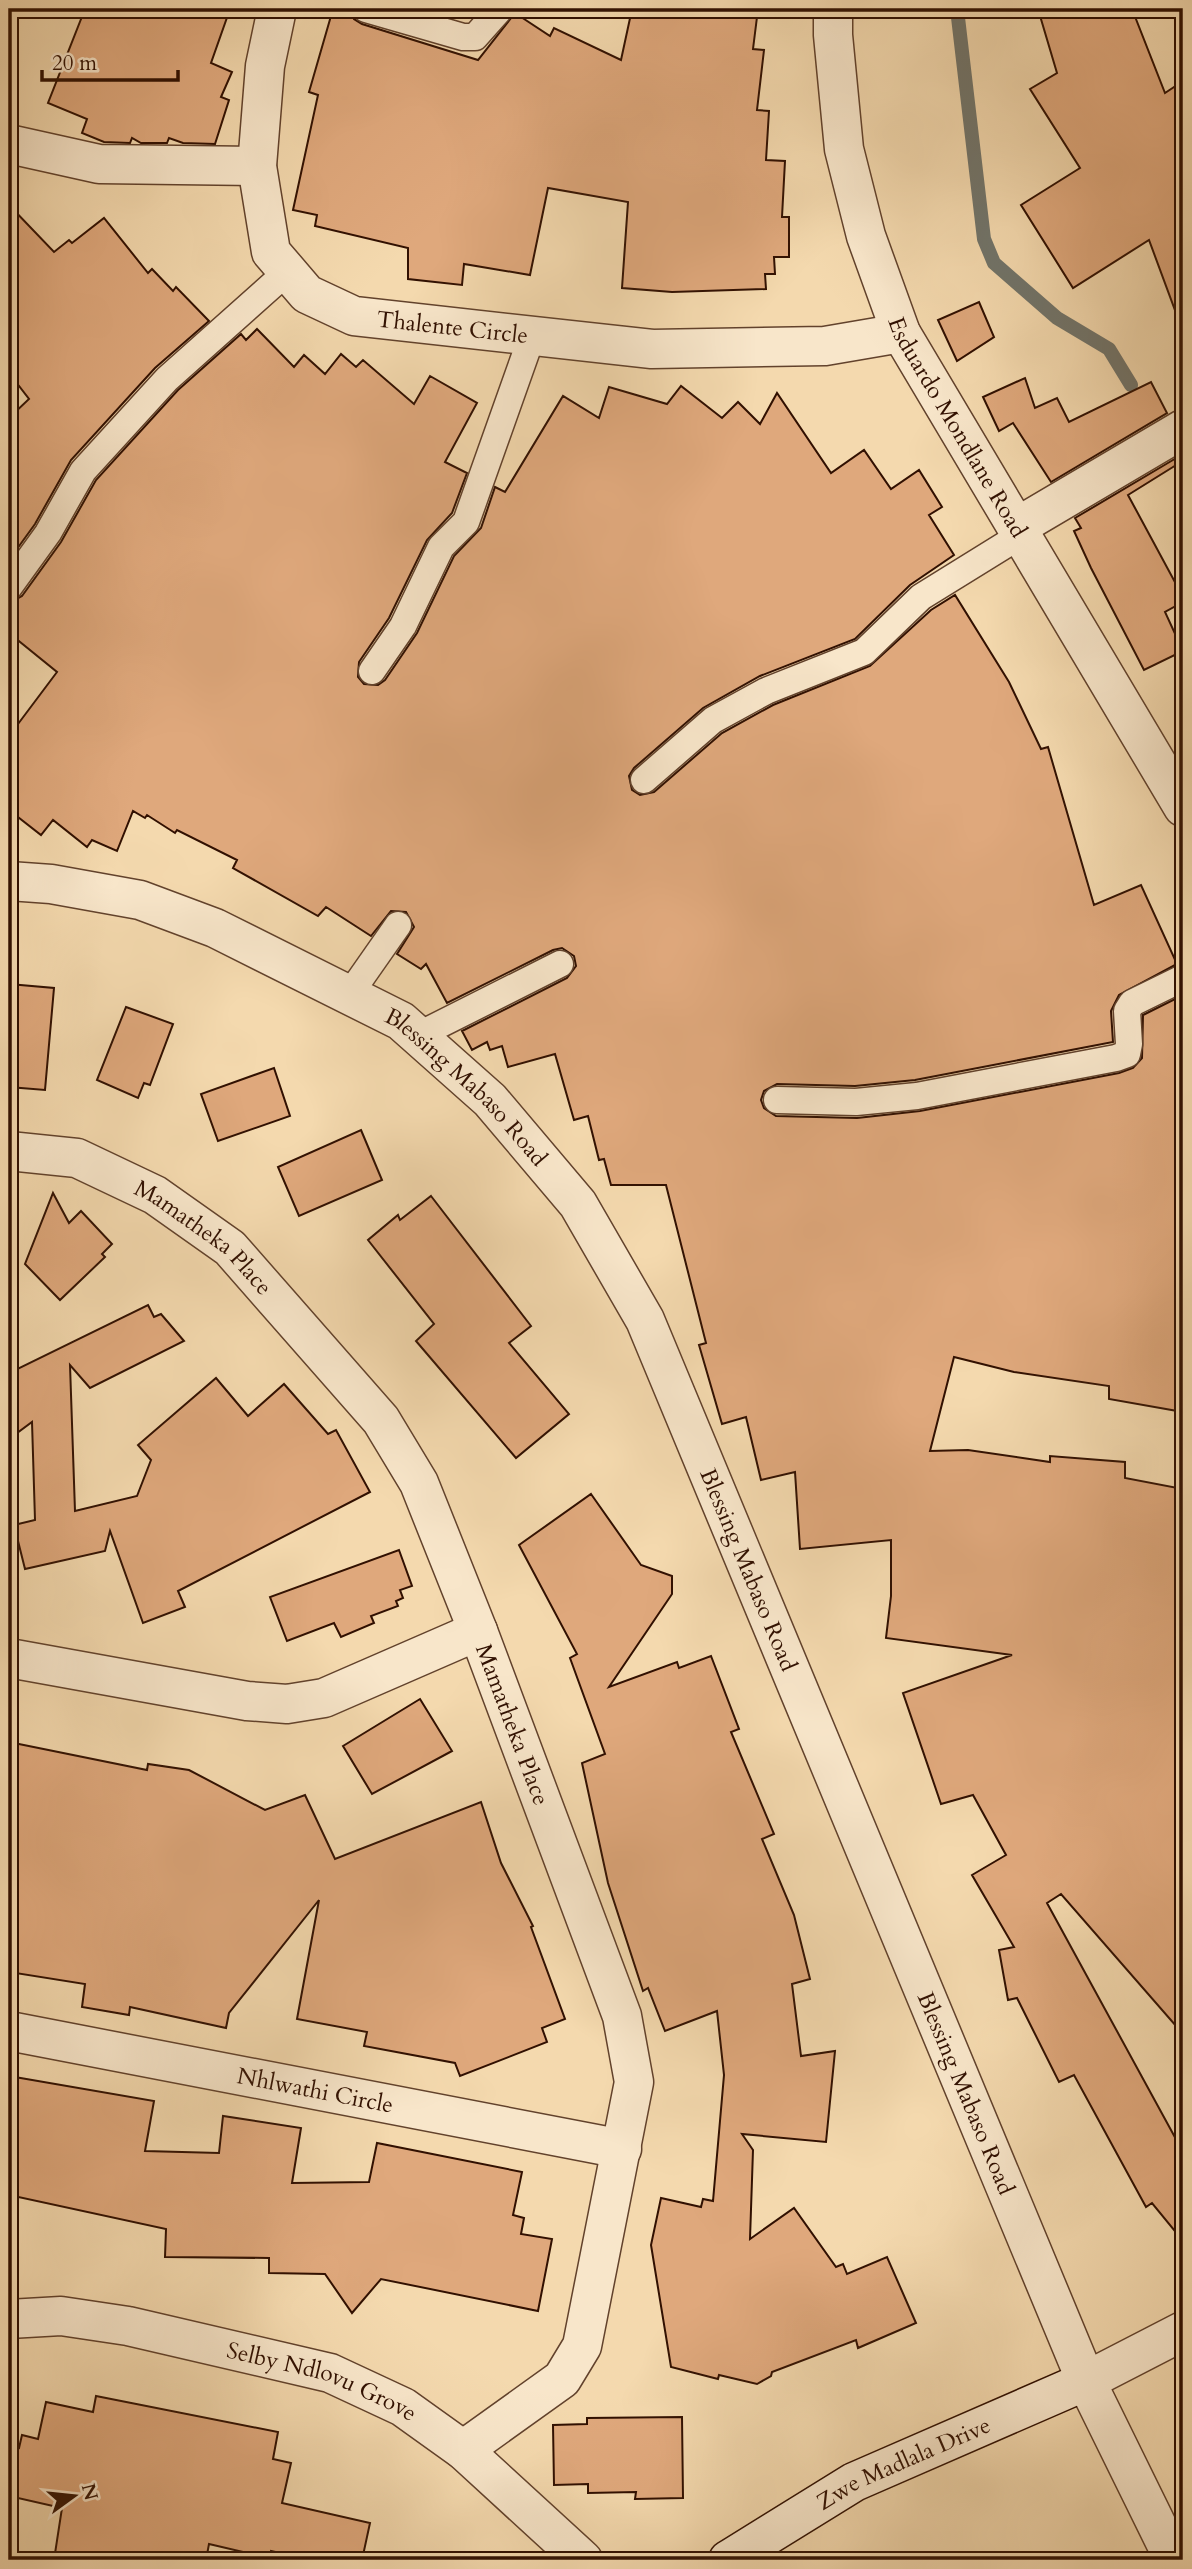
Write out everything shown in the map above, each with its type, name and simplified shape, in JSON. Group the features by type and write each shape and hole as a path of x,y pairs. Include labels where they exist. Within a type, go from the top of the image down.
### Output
{"street":[{"name":"Thalente Circle","path":"277,9 265,66 257,166 271,252 307,295 354,316 652,349 825,346 901,333"},
{"name":"Esduardo Mondlane Road","path":"833,9 844,149 866,236 901,333 1183,807"},
{"path":"9,144 99,164 257,166"},
{"path":"1019,531 1183,429"},
{"name":"Blessing Mabaso Road","path":"9,881 51,884 140,900 215,928 401,1021 490,1101 578,1204 645,1320 1086,2381 1174,2560"},
{"name":"Mamatheka Place","path":"9,1151 77,1158 155,1195 230,1248 381,1420 419,1483 478,1631 622,2016 634,2082 582,2346 562,2379 463,2450"},
{"path":"9,1658 247,1701 288,1704 324,1698 478,1631"},
{"name":"Nhlwathi Circle","path":"9,2031 622,2149"},
{"name":"Selby Ndlovu Grove","path":"9,2319 61,2316 128,2326 330,2373 403,2407 463,2450 583,2560"},
{"path":"1086,2381 1183,2331"},
{"name":"Zwe Madlala Drive","path":"728,2560 854,2483 1086,2381"}],"lane":[{"path":"366,9 463,37 474,37 500,9"},
{"path":"9,587 48,533 83,471 167,379 288,271"},
{"path":"372,671 402,626 441,547 466,522 532,336"},
{"path":"644,780 713,720 766,691 864,652 921,597 1019,531"},
{"path":"349,995 398,925"},
{"path":"417,1036 560,964"},
{"path":"777,1100 856,1102 916,1096 1116,1058 1127,1054 1127,1011 1132,1003 1183,978"}],"building":[{"path":"85,9 230,9 211,63 232,72 221,97 229,100 215,144 183,143 169,138 167,143 141,143 132,138 130,143 104,142 82,133 87,119 48,103"},
{"path":"333,9 351,9 354,19 362,24 478,60 515,13 550,36 554,28 621,60 632,9 758,9 753,49 764,50 757,110 769,111 766,160 785,161 782,217 789,217 789,257 774,257 775,274 765,274 766,289 672,292 622,288 628,202 548,188 530,275 464,264 462,285 408,279 408,248 315,226 317,215 293,210 318,95 309,92"},
{"path":"1038,9 1132,9 1165,93 1183,81 1183,320 1179,321 1149,240 1073,288 1021,205 1080,168 1030,89 1057,73"},
{"path":"9,205 54,252 69,240 72,243 104,218 148,273 152,269 173,291 176,287 209,321 155,368 71,460 35,524 9,560 9,418 29,399 9,373"},
{"path":"979,302 994,337 957,361 938,320"},
{"path":"257,329 294,367 304,355 325,374 341,354 356,367 363,360 414,404 430,376 477,403 445,462 467,473 452,513 427,540 389,618 359,662 358,677 364,684 378,685 385,680 417,633 454,556 481,528 495,487 505,492 563,396 599,418 609,387 667,404 681,386 722,418 738,402 760,424 777,393 831,473 864,450 891,489 919,470 942,507 929,515 954,555 910,585 855,639 760,676 703,708 634,768 629,776 632,790 640,795 654,792 722,733 773,705 870,666 931,610 955,595 1009,682 1041,749 1048,747 1094,905 1141,885 1177,964 1119,995 1111,1011 1113,1042 915,1080 855,1086 777,1084 764,1091 761,1100 764,1108 776,1116 857,1118 920,1111 1119,1073 1133,1068 1142,1058 1143,1015 1183,995 1183,1412 1109,1399 1109,1386 1014,1372 954,1357 930,1451 968,1450 1050,1462 1050,1456 1125,1462 1125,1478 1183,1489 1183,2034 1061,1894 1047,1903 1183,2152 1183,2241 1152,2203 1146,2207 1074,2075 1059,2082 1017,1998 1008,2000 999,1950 1014,1947 972,1875 1006,1855 973,1795 941,1804 903,1693 1012,1655 886,1638 891,1596 891,1540 800,1549 795,1472 761,1480 746,1417 722,1424 699,1345 706,1343 666,1185 611,1185 604,1159 599,1160 588,1116 574,1120 555,1054 508,1067 502,1046 490,1050 487,1042 472,1050 462,1031 567,978 576,966 574,956 562,948 553,950 447,1003 426,964 421,969 397,954 414,927 406,912 391,911 371,936 326,907 318,916 233,868 237,860 177,830 175,833 147,815 145,818 133,811 117,851 92,840 87,847 53,820 41,835 9,810 9,736 57,672 9,633 9,603 22,596 61,542 96,480 178,390 241,334 246,340"},
{"path":"1025,378 1035,408 1057,398 1069,422 1151,382 1167,413 1051,482 1013,423 999,431 983,397"},
{"path":"1178,457 1181,462 1128,495 1183,597 1183,602 1165,612 1183,651 1144,670 1074,531 1081,528 1075,518"},
{"path":"9,984 54,988 45,1090 9,1087"},
{"path":"126,1007 173,1024 150,1085 144,1083 138,1098 97,1080"},
{"path":"274,1068 290,1116 218,1141 201,1094"},
{"path":"361,1130 382,1180 299,1216 278,1167"},
{"path":"53,1193 69,1223 81,1211 112,1244 102,1254 105,1257 60,1300 25,1264"},
{"path":"431,1196 531,1326 509,1343 569,1414 516,1458 416,1341 434,1324 368,1240 398,1215 400,1220"},
{"path":"148,1305 154,1317 161,1314 184,1341 90,1388 70,1365 75,1511 137,1496 151,1460 138,1445 216,1378 248,1416 284,1384 328,1434 336,1430 370,1492 178,1591 185,1607 143,1623 110,1531 105,1551 25,1569 14,1525 35,1520 32,1422 9,1439 9,1373"},
{"path":"591,1494 641,1565 672,1576 672,1594 609,1687 677,1662 679,1668 711,1656 739,1729 731,1732 774,1834 762,1839 794,1915 810,1979 792,1984 801,2056 835,2051 826,2142 742,2134 753,2150 750,2239 794,2208 836,2267 843,2264 847,2274 887,2257 916,2323 858,2348 856,2340 772,2372 771,2376 757,2384 719,2375 718,2379 671,2367 651,2245 661,2198 701,2207 703,2199 713,2201 724,2075 717,2011 665,2031 648,1988 643,1991 608,1883 582,1763 605,1754 570,1658 577,1654 519,1545"},
{"path":"399,1550 412,1586 400,1590 403,1598 396,1601 398,1606 371,1616 374,1623 341,1637 334,1623 287,1641 270,1597"},
{"path":"420,1699 452,1751 372,1794 343,1746"},
{"path":"9,1742 147,1770 148,1764 189,1770 265,1810 305,1795 335,1859 481,1802 501,1863 533,1926 531,1927 565,2019 542,2028 547,2042 460,2076 455,2063 364,2046 367,2032 297,2019 319,1900 229,2013 226,2028 130,2007 129,2015 82,2007 85,1984 9,1972"},
{"path":"9,2076 154,2101 145,2151 219,2153 223,2116 301,2128 292,2183 369,2182 377,2143 522,2172 513,2215 524,2218 521,2234 552,2239 538,2311 381,2279 352,2313 325,2274 269,2273 269,2258 165,2257 166,2229 9,2195"},
{"path":"96,2396 278,2432 273,2459 291,2463 282,2503 370,2523 362,2560 310,2560 271,2551 269,2558 209,2544 206,2560 54,2560 62,2508 9,2496 9,2446 19,2448 22,2435 38,2439 46,2402 93,2412"},
{"path":"682,2417 683,2498 635,2499 636,2492 588,2493 588,2484 554,2485 553,2425 587,2424 587,2418"}],"waterway":[{"path":"957,9 984,239 994,263 1057,318 1109,349 1131,385"}]}
